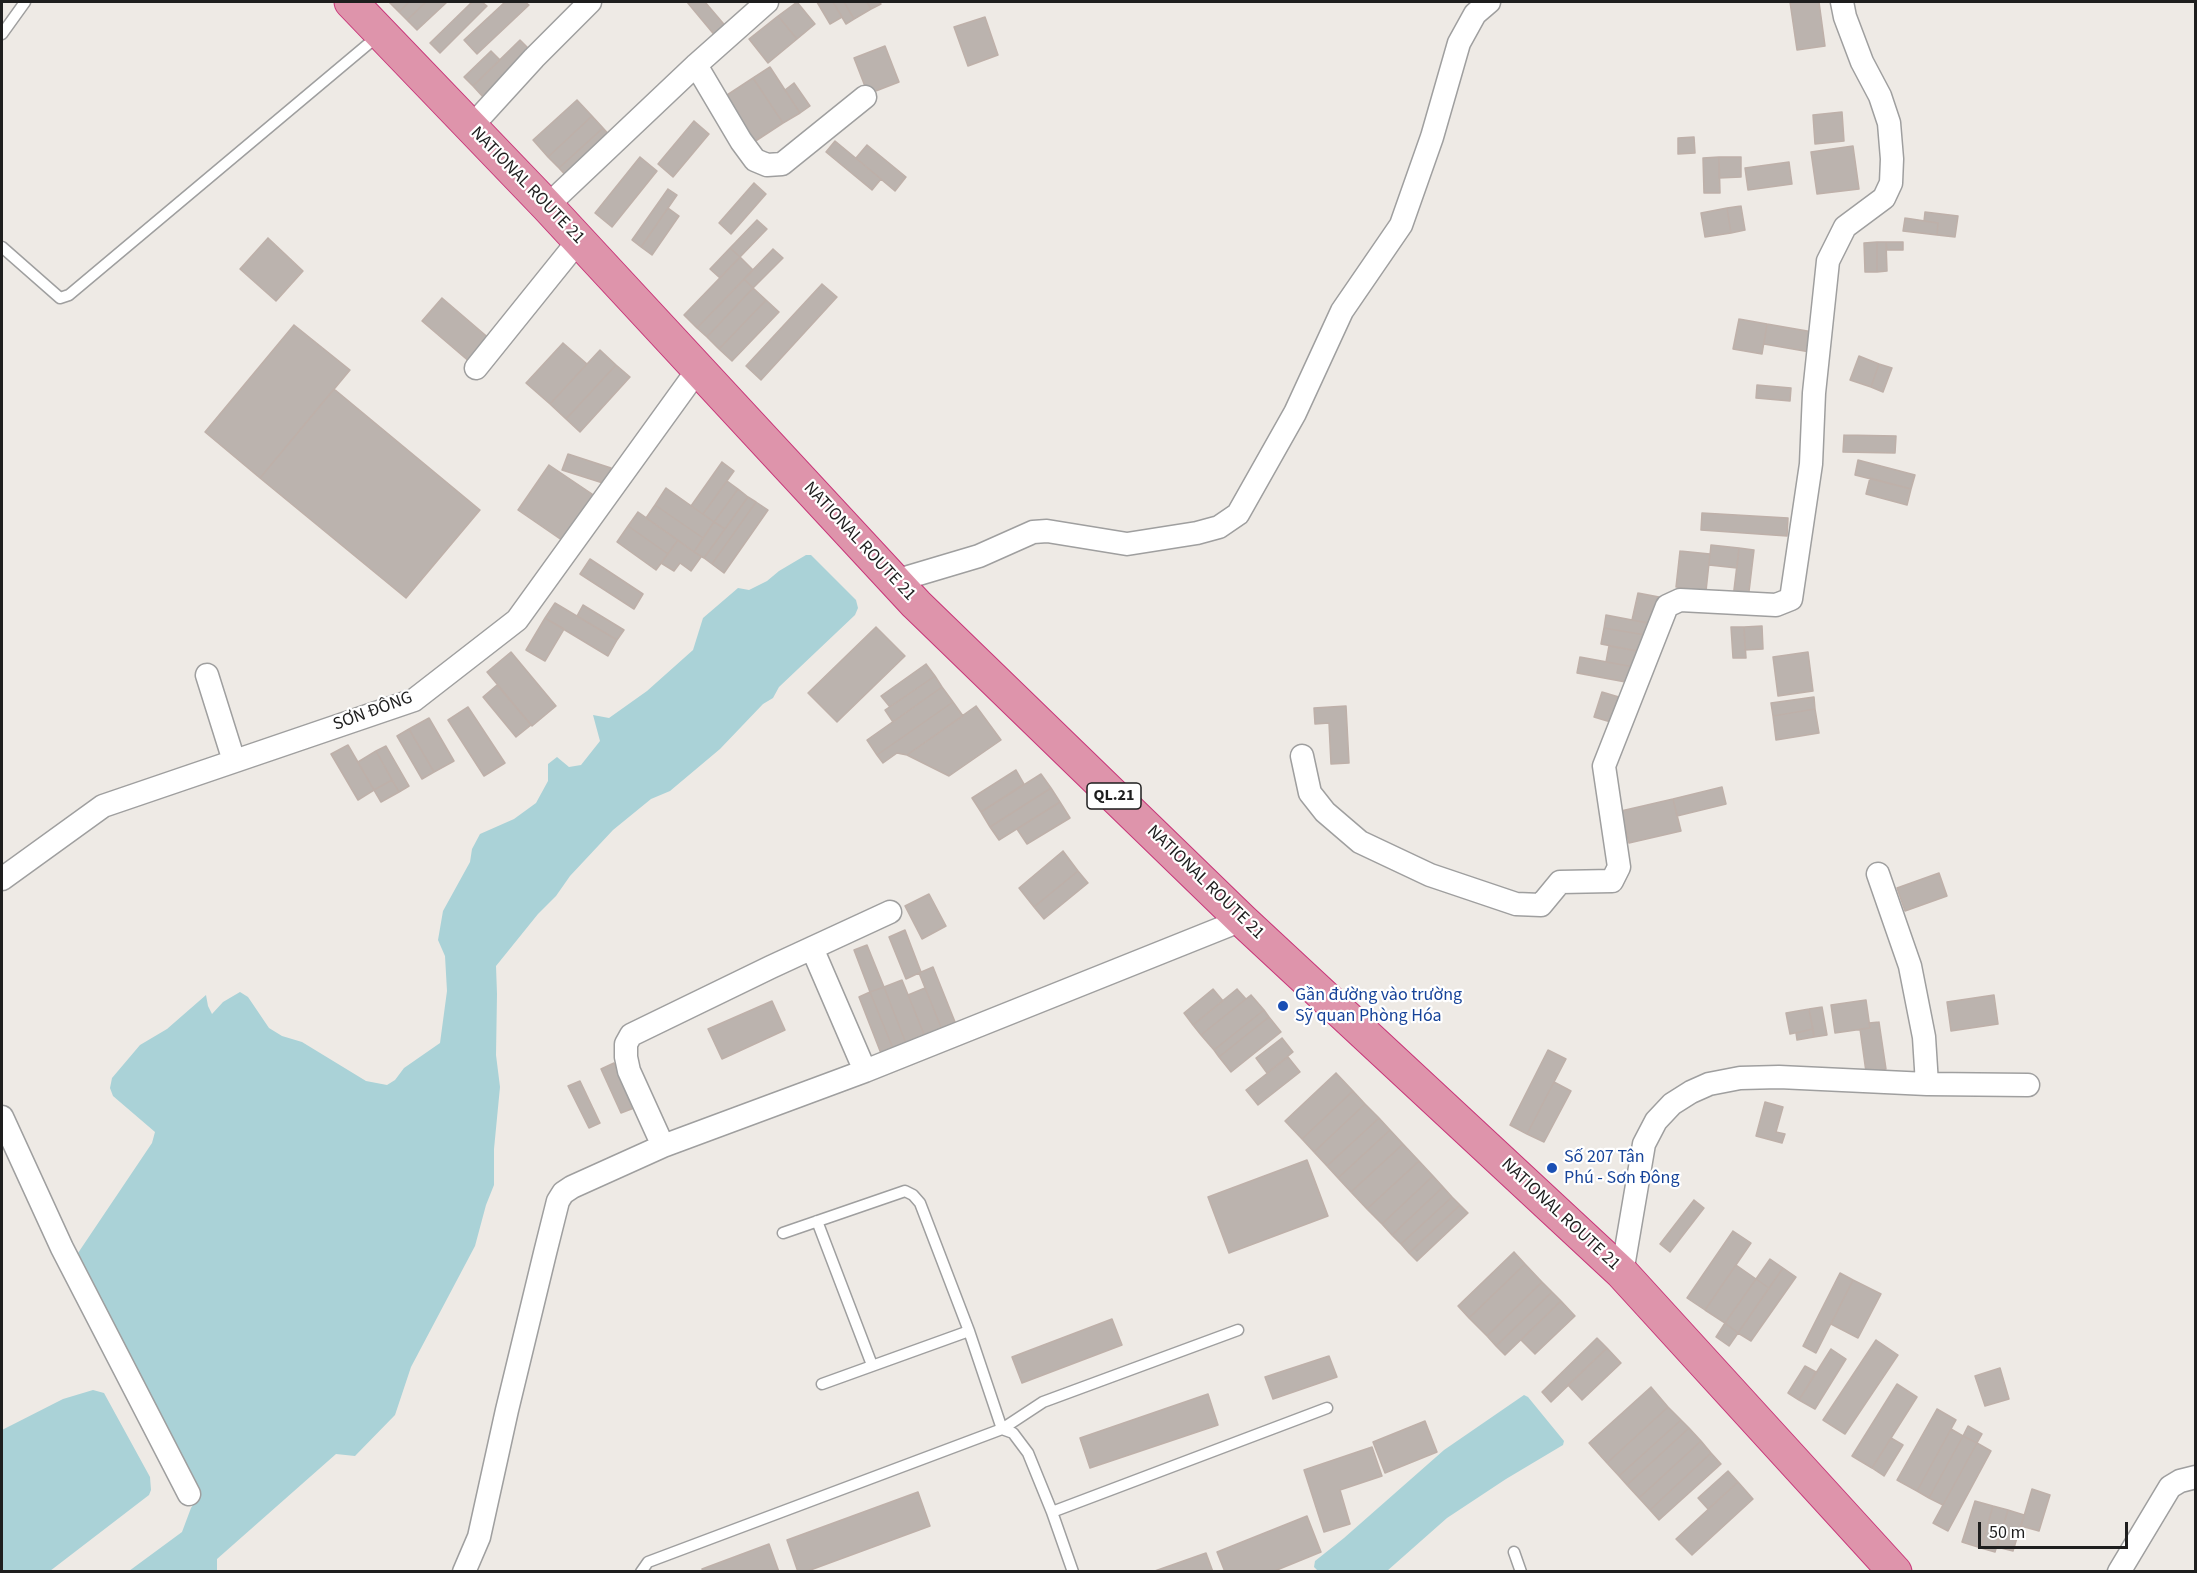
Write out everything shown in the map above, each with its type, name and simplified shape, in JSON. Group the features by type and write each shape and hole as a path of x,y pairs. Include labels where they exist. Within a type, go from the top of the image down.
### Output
{"highway":[{"name":"NATIONAL ROUTE 21","path":"351,2 579,240 916,604 1242,920 1622,1273 1895,1572"}],"street":[{"path":"471,128 534,58 590,2"},
{"path":"547,206 696,65 767,2"},
{"path":"895,581 979,556 1034,532 1047,531 1127,544 1197,533 1219,527 1238,514 1295,413 1342,311 1401,225 1432,137 1459,43 1475,14 1489,2"},
{"path":"1302,756 1310,793 1325,812 1360,842 1430,875 1516,904 1541,905 1560,882 1612,881 1619,867 1604,766 1667,606 1680,600 1776,605 1791,599 1811,464 1814,393 1828,261 1845,227 1884,198 1891,183 1889,123 1880,96 1862,62 1845,17 1842,2"},
{"path":"696,65 741,141 755,160 768,165 782,164 866,97"},
{"path":"476,368 579,240"},
{"name":"SƠN ĐÔNG","path":"2,879 103,806 414,700 517,620 699,368"},
{"path":"207,675 234,761"},
{"path":"1878,874 1910,966 1924,1037 1927,1084"},
{"path":"663,1146 629,1071 626,1044 631,1035 891,912"},
{"path":"464,1572 479,1537 507,1410 558,1201 563,1194 572,1187 663,1146 865,1071 1242,920"},
{"path":"812,948 865,1071"},
{"path":"1622,1273 1644,1144 1656,1121 1672,1104 1691,1092 1709,1084 1740,1078 1779,1077 1927,1084 2028,1085"},
{"path":"2,1117 62,1248 189,1494"},
{"path":"2119,1572 2170,1487 2180,1481 2196,1477"}],"lane":[{"path":"2,34 25,2"},
{"path":"2,247 60,298 69,295 381,33"},
{"path":"783,1233 905,1191 913,1195 920,1203 969,1331 1002,1429"},
{"path":"817,1221 872,1365"},
{"path":"641,1572 648,1562 1002,1429 1043,1402 1238,1330"},
{"path":"822,1384 969,1331"},
{"path":"1052,1512 1327,1408"},
{"path":"1002,1429 1013,1433 1028,1453 1073,1572"},
{"path":"1514,1552 1521,1572"}],"water":[{"path":"806,555 811,555 856,600 858,608 855,615 779,687 773,698 763,704 720,749 670,791 651,799 613,830 570,876 556,896 538,914 496,966 496,1055 500,1087 494,1149 494,1185 475,1246 411,1367 395,1415 355,1456 336,1454 217,1559 217,1571 129,1571 182,1532 197,1498 82,1266 78,1253 152,1143 155,1132 113,1096 110,1088 112,1078 140,1045 167,1029 206,995 212,1014 223,1002 240,992 248,997 269,1028 282,1036 302,1042 366,1081 387,1085 395,1080 404,1068 440,1043 447,991 445,956 438,940 443,911 470,862 472,849 480,834 514,819 536,803 548,781 548,764 557,757 569,767 581,765 600,741 593,715 609,718 647,691 693,650 703,618 738,588 749,590"},
{"path":"93,1390 104,1393 150,1477 149,1495 50,1571 2,1571 2,1430 63,1399"},
{"path":"1524,1395 1564,1441 1563,1445 1447,1518 1387,1571 1318,1571 1314,1567 1315,1561 1444,1450"}],"building":[{"path":"389,2 409,2 399,12"},
{"path":"409,2 426,2 407,20 399,12"},
{"path":"426,2 447,2 417,30 407,20"},
{"path":"472,2 482,2 487,6 440,53 430,43"},
{"path":"505,2 525,2 529,5 477,54 464,40"},
{"path":"687,2 705,2 728,29 717,38"},
{"path":"797,2 815,24 797,39 778,16"},
{"path":"817,2 833,2 842,17 830,24"},
{"path":"833,2 844,2 854,19 846,24"},
{"path":"844,2 867,2 871,9 854,19"},
{"path":"867,2 879,2 881,4 871,9"},
{"path":"1790,2 1819,2 1825,46 1797,50"},
{"path":"778,16 797,39 768,63 749,39"},
{"path":"985,17 998,55 968,66 954,27"},
{"path":"520,40 531,51 484,98 473,86"},
{"path":"885,46 899,82 868,94 854,58"},
{"path":"491,51 500,60 473,86 464,77"},
{"path":"770,67 800,113 783,123 753,78"},
{"path":"753,78 783,123 751,144 721,99"},
{"path":"794,83 810,106 800,113 785,90"},
{"path":"577,100 592,116 548,157 533,140"},
{"path":"1842,112 1844,141 1815,144 1813,115"},
{"path":"592,116 603,128 559,168 548,157"},
{"path":"694,121 709,134 673,177 658,164"},
{"path":"603,128 613,139 569,179 559,168"},
{"path":"1694,137 1695,153 1678,154 1678,138"},
{"path":"835,141 881,179 872,190 826,152"},
{"path":"867,145 906,177 895,191 856,158"},
{"path":"1853,146 1859,189 1817,194 1811,152"},
{"path":"640,157 657,171 612,227 595,213"},
{"path":"1719,157 1741,157 1741,177 1719,178"},
{"path":"1719,157 1720,193 1704,193 1703,158"},
{"path":"1789,162 1792,184 1748,190 1745,168"},
{"path":"754,183 766,194 731,234 719,223"},
{"path":"668,189 677,195 641,247 632,240"},
{"path":"1741,206 1745,230 1731,233 1727,208"},
{"path":"668,208 679,216 652,255 641,247"},
{"path":"1727,208 1731,233 1705,237 1701,213"},
{"path":"1925,212 1958,216 1955,237 1937,235 1938,223 1924,221"},
{"path":"1905,218 1938,223 1937,235 1903,231"},
{"path":"757,220 767,229 740,257 730,248"},
{"path":"268,238 303,271 276,301 240,269"},
{"path":"1877,242 1886,242 1887,271 1877,272"},
{"path":"1877,242 1877,272 1865,272 1864,243"},
{"path":"1886,242 1903,242 1903,250 1887,250"},
{"path":"730,248 740,257 720,278 710,269"},
{"path":"773,249 783,258 753,288 744,279"},
{"path":"740,257 753,270 697,328 684,315"},
{"path":"744,279 753,288 707,337 697,328"},
{"path":"822,284 837,297 761,380 746,366"},
{"path":"753,288 766,300 719,349 707,337"},
{"path":"442,298 491,340 471,363 422,321"},
{"path":"766,300 779,312 732,361 719,349"},
{"path":"1739,319 1767,324 1762,354 1733,349"},
{"path":"1767,324 1813,332 1810,352 1764,344"},
{"path":"294,325 350,370 260,478 205,432"},
{"path":"563,343 587,364 550,404 526,383"},
{"path":"600,350 616,365 566,419 550,404"},
{"path":"1859,356 1879,364 1871,387 1850,380"},
{"path":"1879,364 1892,368 1883,392 1871,387"},
{"path":"616,365 630,377 580,432 566,419"},
{"path":"1757,385 1791,388 1790,401 1756,398"},
{"path":"334,389 480,510 406,598 260,478"},
{"path":"1844,435 1896,436 1895,453 1843,452"},
{"path":"568,454 611,468 606,484 562,470"},
{"path":"1858,460 1915,475 1911,489 1855,475"},
{"path":"722,462 734,471 703,514 691,506"},
{"path":"549,465 598,498 566,543 518,510"},
{"path":"1870,478 1911,489 1907,505 1866,494"},
{"path":"727,481 738,489 714,522 703,514"},
{"path":"666,488 714,522 703,538 655,505"},
{"path":"738,489 748,497 725,529 714,522"},
{"path":"748,497 756,502 712,564 704,558"},
{"path":"756,502 768,510 724,573 712,564"},
{"path":"655,505 703,538 694,552 646,518"},
{"path":"638,512 678,540 668,554 628,526"},
{"path":"1702,513 1788,518 1787,536 1701,530"},
{"path":"714,522 725,529 704,558 694,552"},
{"path":"628,526 668,554 656,570 617,542"},
{"path":"678,540 701,557 691,571 680,563 674,571 661,563"},
{"path":"1711,545 1739,548 1737,568 1709,565"},
{"path":"1739,548 1754,550 1748,600 1733,598"},
{"path":"1680,551 1710,554 1706,591 1676,587"},
{"path":"590,559 643,594 634,609 580,574"},
{"path":"1638,593 1659,597 1653,624 1632,620"},
{"path":"555,603 617,640 608,656 545,618"},
{"path":"583,605 624,630 617,640 577,616"},
{"path":"1606,615 1653,624 1651,636 1604,628"},
{"path":"545,618 564,629 545,661 526,650"},
{"path":"1762,626 1763,649 1745,650 1744,627"},
{"path":"876,627 905,656 837,722 808,693"},
{"path":"1731,627 1744,627 1746,658 1733,658"},
{"path":"1604,628 1651,636 1648,653 1601,644"},
{"path":"1609,646 1637,651 1634,667 1606,662"},
{"path":"511,652 556,706 532,726 487,672"},
{"path":"1808,652 1813,691 1778,696 1773,657"},
{"path":"1580,657 1634,667 1631,683 1577,673"},
{"path":"926,664 935,676 890,707 881,696"},
{"path":"935,676 942,687 893,722 885,710"},
{"path":"497,685 531,725 516,737 483,697"},
{"path":"942,687 953,702 877,755 867,740"},
{"path":"1602,692 1622,698 1614,723 1594,717"},
{"path":"1814,697 1815,709 1773,716 1771,703"},
{"path":"953,702 963,716 907,755 897,753 883,763 877,755"},
{"path":"976,706 1001,740 949,776 907,755"},
{"path":"1346,706 1349,763 1331,764 1329,723 1315,724 1314,708"},
{"path":"468,707 505,763 484,776 448,720"},
{"path":"1815,709 1819,733 1776,740 1773,716"},
{"path":"429,718 454,761 434,772 409,729"},
{"path":"409,729 434,772 422,779 397,736"},
{"path":"348,745 374,790 358,800 331,754"},
{"path":"386,746 409,786 399,792 376,751"},
{"path":"376,751 392,780 374,790 358,762"},
{"path":"1016,770 1024,784 981,812 972,798"},
{"path":"1041,774 1051,788 990,827 981,812"},
{"path":"392,780 399,792 381,802 374,790"},
{"path":"1722,787 1726,804 1677,816 1673,799"},
{"path":"1051,788 1060,802 999,840 990,827"},
{"path":"1673,799 1681,831 1629,843 1621,811"},
{"path":"1060,802 1070,818 1027,844 1017,829"},
{"path":"1063,851 1078,871 1034,907 1019,888"},
{"path":"1078,871 1088,883 1044,919 1034,907"},
{"path":"1939,873 1947,896 1905,911 1897,888"},
{"path":"929,894 946,926 922,939 905,906"},
{"path":"905,930 921,972 906,979 889,937"},
{"path":"867,945 884,987 870,992 854,950"},
{"path":"933,967 957,1027 943,1032 919,973"},
{"path":"902,980 926,1039 907,1046 884,987"},
{"path":"884,987 907,1046 894,1051 870,992"},
{"path":"925,988 943,1032 926,1039 908,995"},
{"path":"1213,989 1223,1001 1193,1025 1184,1013"},
{"path":"1237,989 1246,999 1201,1035 1193,1025"},
{"path":"870,992 894,1051 882,1056 859,997"},
{"path":"1251,995 1264,1010 1214,1050 1201,1035"},
{"path":"1994,995 1998,1024 1951,1031 1947,1002"},
{"path":"1866,1000 1870,1028 1835,1033 1831,1005"},
{"path":"772,1001 785,1030 722,1059 708,1029"},
{"path":"1822,1007 1827,1035 1814,1037 1809,1009"},
{"path":"1809,1009 1813,1029 1790,1034 1786,1013"},
{"path":"1264,1010 1269,1017 1219,1057 1214,1050"},
{"path":"1269,1017 1281,1032 1231,1072 1219,1057"},
{"path":"1879,1022 1886,1069 1866,1072 1860,1029 1870,1028 1869,1023"},
{"path":"1813,1029 1814,1037 1797,1040 1796,1033"},
{"path":"1282,1038 1293,1052 1267,1073 1256,1058"},
{"path":"1548,1050 1566,1059 1527,1134 1510,1125"},
{"path":"1288,1057 1300,1072 1258,1105 1246,1090"},
{"path":"614,1063 634,1108 621,1113 601,1069"},
{"path":"1336,1073 1353,1091 1302,1139 1285,1121"},
{"path":"580,1081 600,1123 589,1128 568,1086"},
{"path":"1554,1082 1571,1091 1544,1142 1527,1134"},
{"path":"1353,1091 1365,1104 1314,1152 1302,1139"},
{"path":"1765,1102 1783,1107 1776,1132 1785,1134 1782,1143 1756,1136"},
{"path":"1365,1104 1379,1118 1327,1166 1314,1152"},
{"path":"1379,1118 1390,1130 1338,1178 1327,1166"},
{"path":"1390,1130 1403,1144 1351,1192 1338,1178"},
{"path":"1403,1144 1419,1161 1367,1209 1351,1192"},
{"path":"1307,1160 1328,1216 1229,1253 1208,1197"},
{"path":"1419,1161 1433,1176 1382,1224 1367,1209"},
{"path":"1433,1176 1443,1187 1392,1235 1382,1224"},
{"path":"1443,1187 1452,1197 1401,1244 1392,1235"},
{"path":"1452,1197 1460,1205 1409,1253 1401,1244"},
{"path":"1694,1200 1704,1208 1670,1252 1660,1244"},
{"path":"1460,1205 1468,1213 1417,1261 1409,1253"},
{"path":"1733,1231 1751,1243 1705,1310 1687,1298"},
{"path":"1514,1252 1525,1264 1469,1318 1458,1306"},
{"path":"1770,1259 1783,1268 1769,1288 1756,1279"},
{"path":"1525,1264 1542,1282 1487,1336 1469,1318"},
{"path":"1736,1265 1756,1279 1725,1323 1705,1310"},
{"path":"1783,1268 1796,1277 1751,1341 1738,1333"},
{"path":"1840,1273 1853,1280 1816,1353 1803,1346"},
{"path":"1756,1279 1769,1288 1738,1333 1725,1323"},
{"path":"1853,1280 1881,1294 1858,1338 1831,1324"},
{"path":"1542,1282 1552,1292 1496,1346 1487,1336"},
{"path":"1552,1292 1561,1301 1505,1355 1496,1346"},
{"path":"1561,1301 1575,1316 1535,1354 1521,1340"},
{"path":"1112,1319 1122,1345 1022,1383 1012,1357"},
{"path":"1725,1323 1738,1333 1729,1346 1716,1337"},
{"path":"1597,1338 1607,1348 1551,1402 1542,1392"},
{"path":"1876,1340 1898,1355 1845,1434 1823,1420"},
{"path":"1607,1348 1621,1363 1582,1400 1568,1385"},
{"path":"1831,1349 1846,1359 1815,1409 1799,1400"},
{"path":"1329,1356 1337,1377 1273,1399 1265,1377"},
{"path":"1805,1366 1816,1372 1799,1400 1788,1393"},
{"path":"2000,1368 2009,1399 1985,1406 1975,1376"},
{"path":"1897,1384 1917,1397 1872,1468 1852,1456"},
{"path":"1651,1387 1668,1407 1607,1463 1589,1443"},
{"path":"1208,1394 1218,1425 1090,1468 1080,1438"},
{"path":"1668,1407 1681,1420 1619,1476 1607,1463"},
{"path":"1937,1409 1956,1420 1917,1491 1897,1480"},
{"path":"1681,1420 1689,1428 1627,1485 1619,1476"},
{"path":"1425,1421 1437,1452 1385,1473 1373,1442"},
{"path":"1968,1426 1982,1434 1977,1443 1963,1436"},
{"path":"1689,1428 1701,1441 1639,1498 1627,1485"},
{"path":"1951,1429 1963,1436 1929,1498 1917,1491"},
{"path":"1963,1436 1977,1443 1943,1505 1929,1498"},
{"path":"1891,1438 1903,1445 1884,1476 1872,1468"},
{"path":"1701,1441 1711,1453 1650,1510 1639,1498"},
{"path":"1977,1443 1991,1451 1948,1531 1933,1523"},
{"path":"1372,1447 1382,1476 1340,1490 1350,1524 1324,1532 1304,1470"},
{"path":"1711,1453 1721,1464 1659,1520 1650,1510"},
{"path":"1728,1471 1738,1482 1708,1509 1698,1498"},
{"path":"1738,1482 1753,1499 1692,1555 1676,1539"},
{"path":"2032,1489 2050,1495 2039,1531 2021,1526"},
{"path":"918,1492 930,1526 805,1572 798,1572 787,1540"},
{"path":"1975,1501 1993,1506 1981,1548 1962,1542"},
{"path":"1993,1506 2008,1510 1995,1552 1981,1548"},
{"path":"2008,1510 2024,1515 2013,1551 1997,1547"},
{"path":"1307,1516 1321,1552 1272,1572 1225,1572 1217,1552"},
{"path":"769,1544 779,1572 703,1572 702,1569"},
{"path":"1206,1553 1213,1572 1152,1572"}],"place":[{"name":"Gần đường vào trường Sỹ quan Phòng Hóa","path":"1283,1006"},
{"name":"Số 207 Tân Phú - Sơn Đông","path":"1552,1168"}]}
